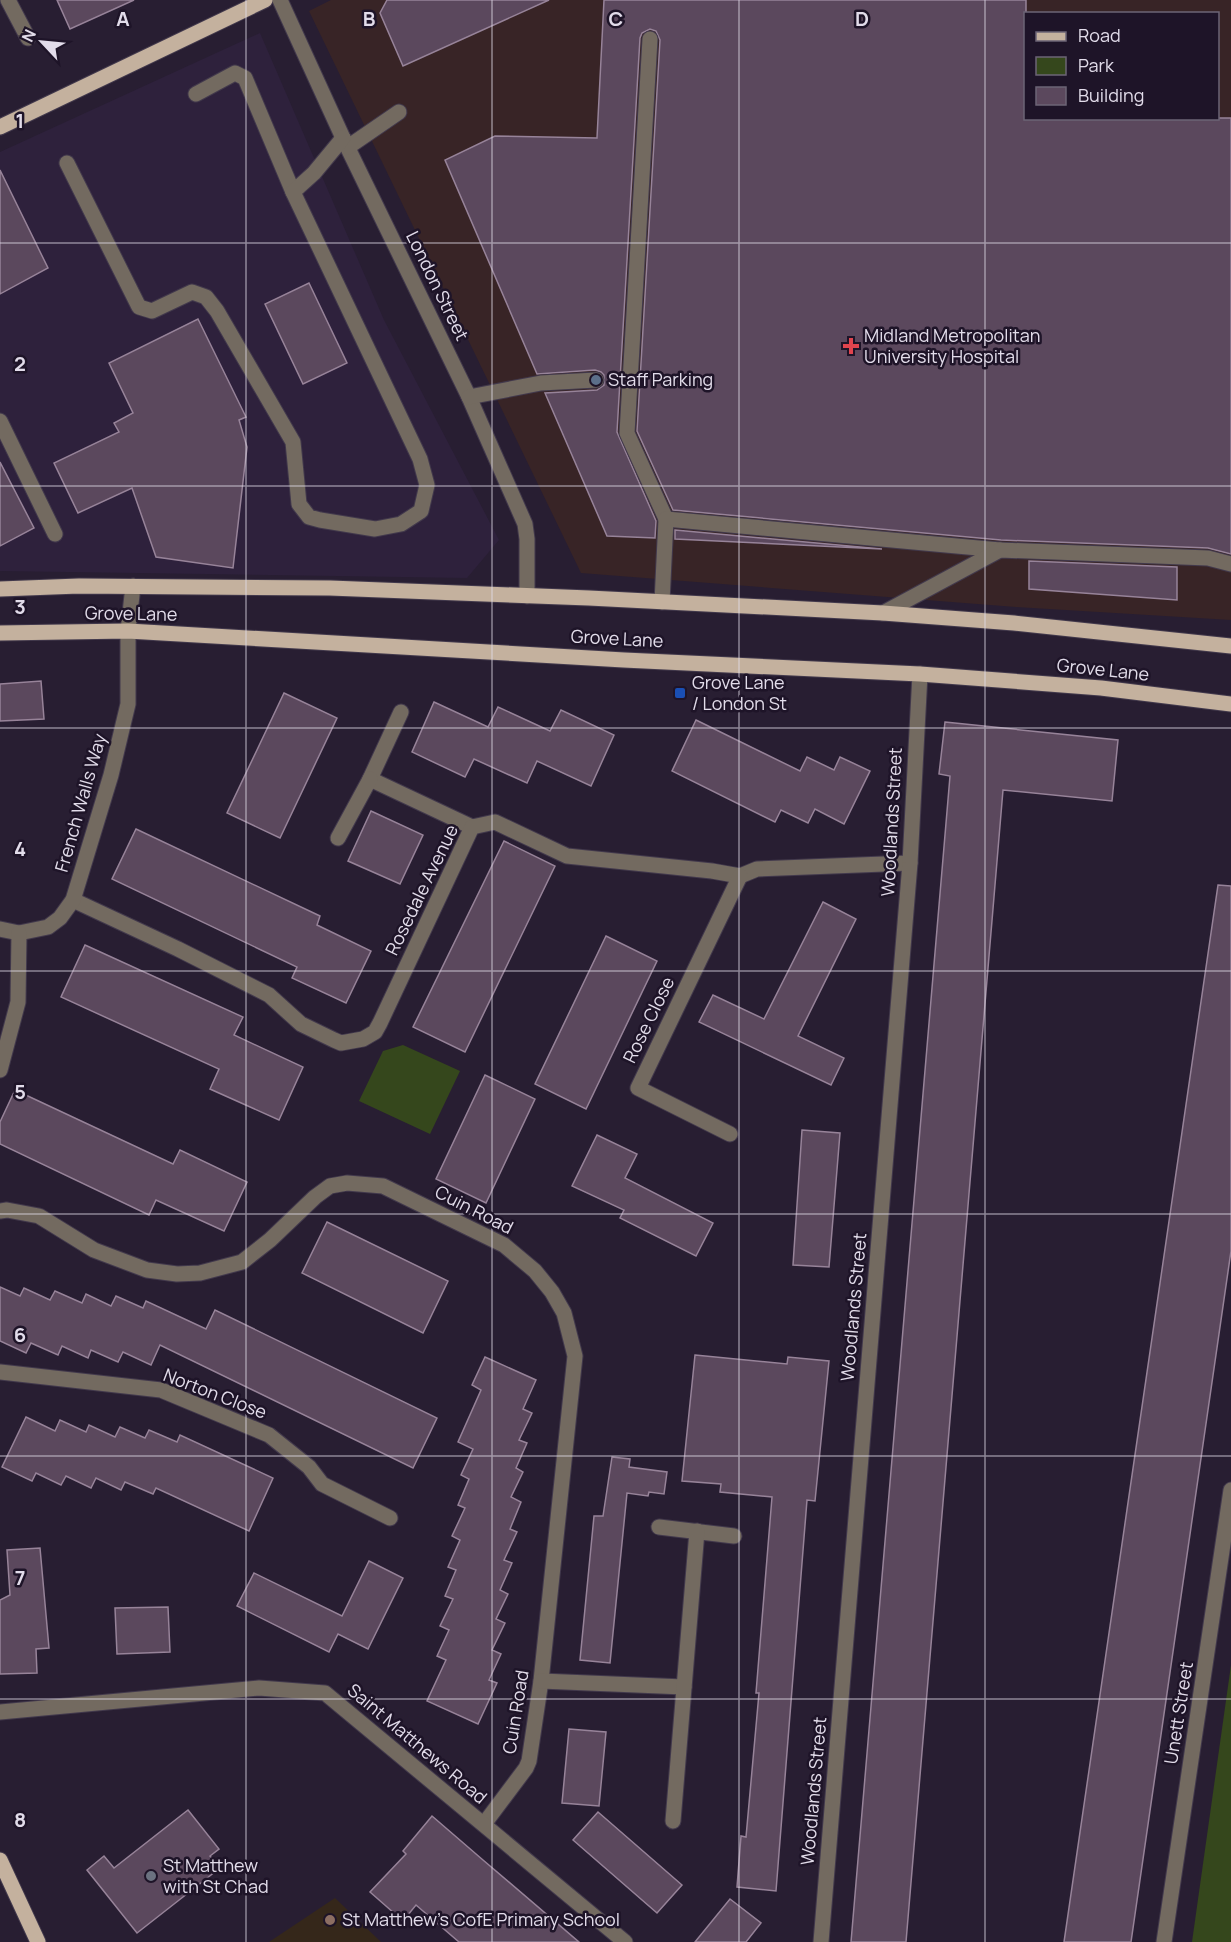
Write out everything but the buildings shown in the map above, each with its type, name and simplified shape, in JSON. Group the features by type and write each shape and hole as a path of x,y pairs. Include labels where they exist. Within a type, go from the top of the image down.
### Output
{"main road":[{"path":"0,127 265,0"},
{"name":"Grove Lane","path":"0,589 133,586 330,588 662,602 1014,622 1231,646"},
{"name":"Grove Lane","path":"0,633 128,631 624,660 920,674 1101,688 1231,704"},
{"path":"0,1860 5,1883 38,1942"}],"street":[{"path":"8,0 28,38"},
{"name":"London Street","path":"279,0 468,397 525,524 527,597"},
{"path":"650,39 627,433 666,519 662,602"},
{"path":"67,163 139,308 152,311 192,292 206,297 217,311 293,442 299,504 309,517 375,529 401,524 421,512 426,485 420,459 292,192 245,78 235,73 196,94"},
{"path":"292,192 346,142 399,112"},
{"path":"468,397 541,383 596,380"},
{"path":"0,421 55,534"},
{"path":"666,519 1000,550 1208,558 1231,564"},
{"path":"883,613 1000,550"},
{"name":"French Walls Way","path":"0,929 19,933 48,927 60,918 73,900 111,775 128,704 128,631 133,586"},
{"name":"Woodlands Street","path":"821,1942 910,863 920,674"},
{"path":"338,838 370,779 401,712"},
{"path":"370,779 472,827"},
{"name":"Rosedale Avenue","path":"73,900 269,995 301,1024 341,1043 363,1039 375,1032 472,827 495,822 567,856 740,876 757,869 910,863"},
{"name":"Rose Close","path":"730,1134 638,1088 740,876"},
{"path":"0,1070 18,1002 19,933"},
{"name":"Cuin Road","path":"0,1211 39,1216 94,1250 147,1270 177,1274 200,1273 242,1262 330,1186 347,1183 383,1186 504,1245 535,1271 552,1292 564,1313 575,1356 541,1681 529,1761 484,1824"},
{"name":"Norton Close","path":"0,1371 161,1390 269,1436 309,1467 322,1484 390,1518"},
{"name":"Unett Street","path":"1164,1942 1231,1490"},
{"path":"659,1527 734,1536"},
{"path":"674,1821 697,1531"},
{"path":"541,1681 684,1687"},
{"name":"Saint Matthews Road","path":"0,1712 259,1688 325,1693 625,1942"}],"shaded area":[{"name":"Midland Metropolitan University Hospital","path":"331,0 1231,0 1231,620 1016,607 581,573 309,11"},
{"path":"260,33 384,320 499,540 467,578 0,571 0,152"},
{"name":"St Matthew's CofE Primary School","path":"335,1898 381,1942 269,1942"}],"green space":[{"path":"403,1045 460,1071 430,1134 359,1101 383,1051"},
{"path":"1231,1665 1231,1942 1192,1942"}],"place":[{"name":"Midland Metropolitan University Hospital","path":"851,346"},
{"name":"Staff Parking","path":"596,380"},
{"name":"Grove Lane / London St","path":"680,693"},
{"name":"St Matthew with St Chad","path":"151,1876"},
{"name":"St Matthew's CofE Primary School","path":"330,1920"}]}
